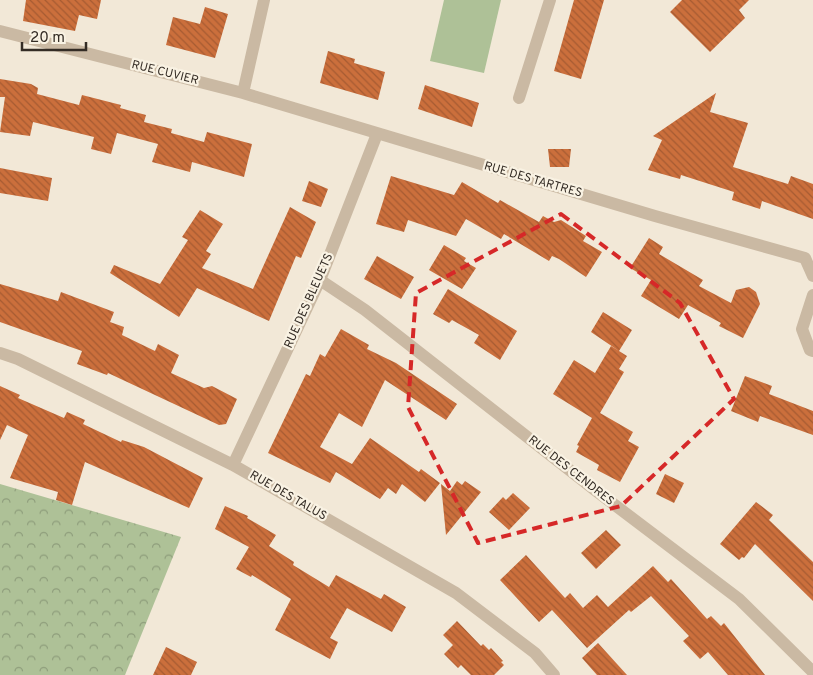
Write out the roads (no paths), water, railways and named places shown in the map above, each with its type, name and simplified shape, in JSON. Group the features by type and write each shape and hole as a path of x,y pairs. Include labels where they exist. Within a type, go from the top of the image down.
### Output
{"street":[{"path":"243,93 264,0"},
{"path":"519,98 550,0"},
{"name":"RUE CUVIER","path":"0,31 243,93"},
{"name":"RUE DES TARTRES","path":"243,93 377,134 805,258 813,276"},
{"name":"RUE DES BLEUETS","path":"233,465 320,280 377,134"},
{"name":"RUE DES CENDRES","path":"320,280 365,310 595,490 740,599 813,672"},
{"path":"813,296 802,329 810,350 813,351"},
{"name":"RUE DES TALUS","path":"0,353 18,359 233,465 456,593 535,653 554,675"}]}
